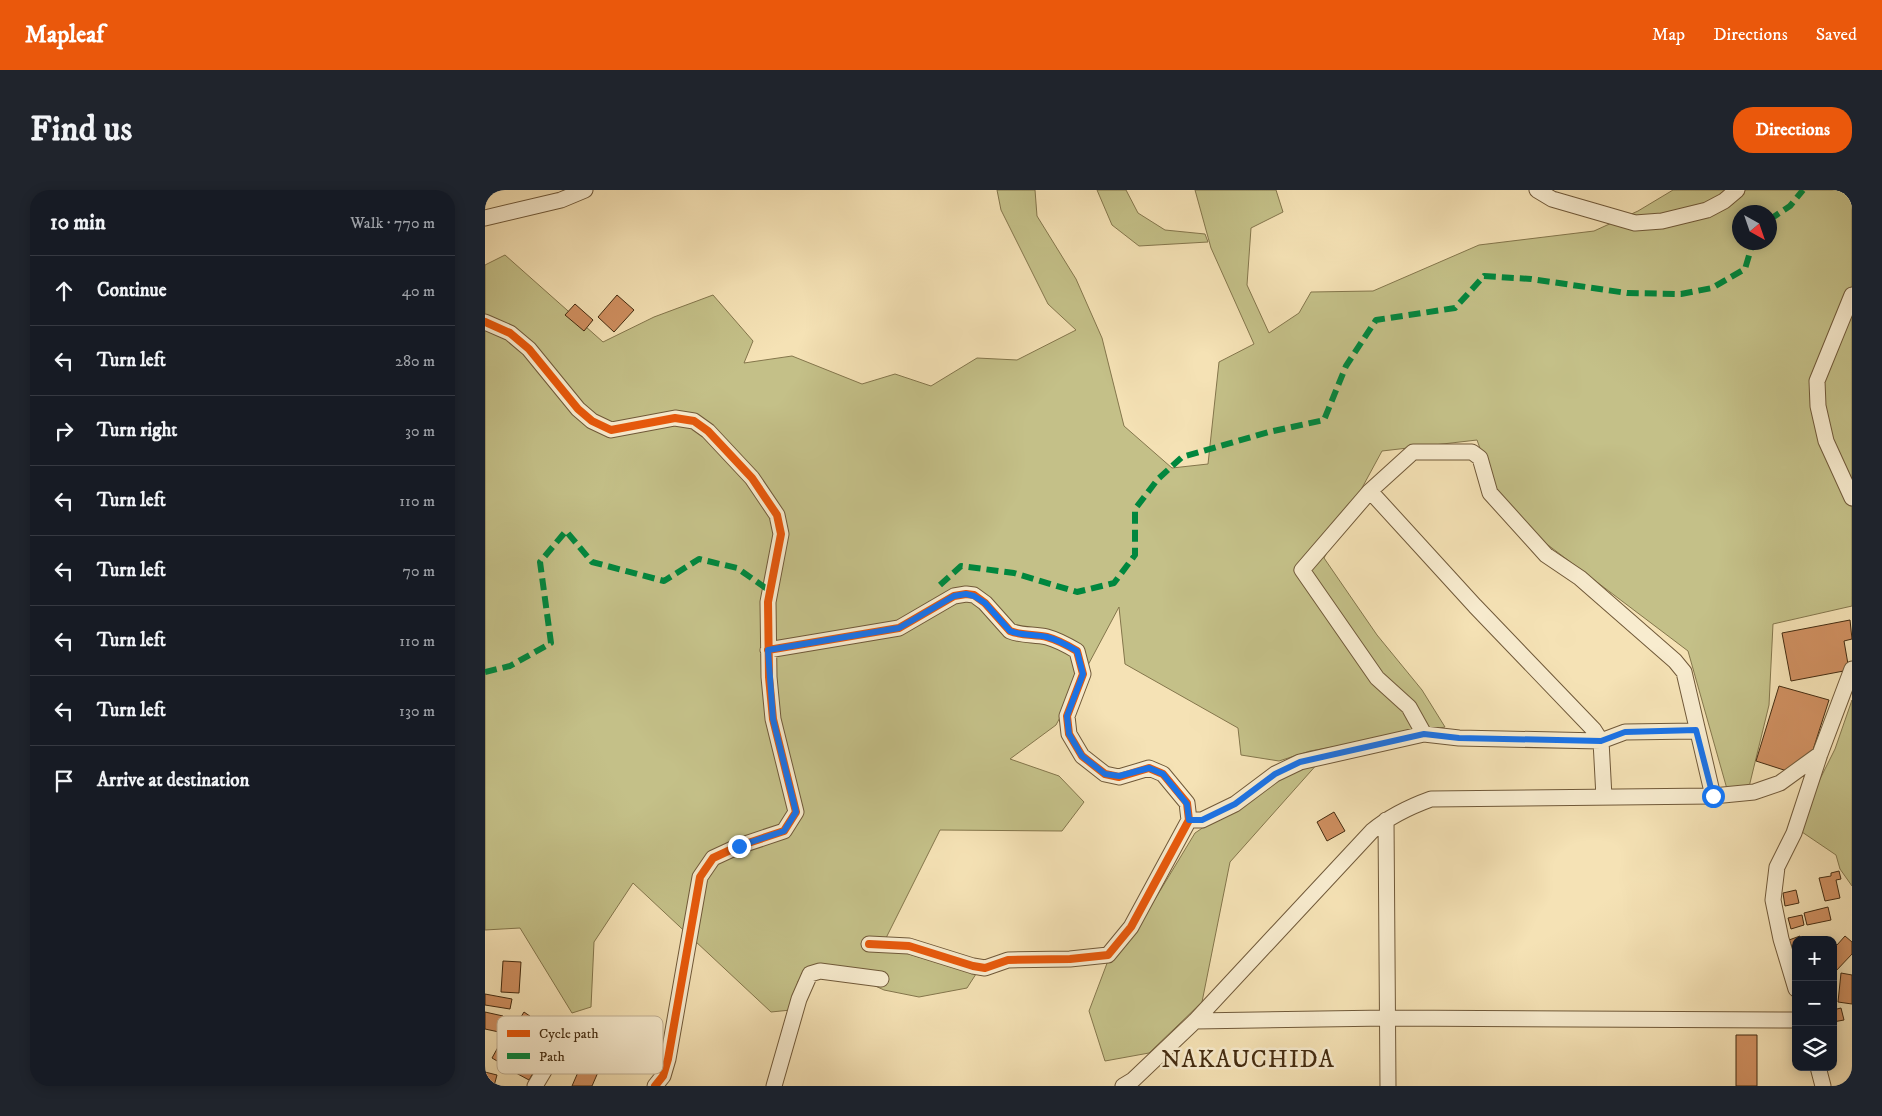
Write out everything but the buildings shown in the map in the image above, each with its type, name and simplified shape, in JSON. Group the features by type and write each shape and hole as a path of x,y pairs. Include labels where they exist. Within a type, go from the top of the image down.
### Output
{"street":[{"path":"485,218 561,200 585,190"},
{"path":"1537,190 1553,199 1635,223 1663,221 1707,210 1724,201 1737,190"},
{"path":"1852,295 1817,381 1818,406 1826,441 1852,498"},
{"path":"485,322 510,333 529,349 578,409 592,421 611,430 675,418 694,421 708,431 752,478 777,515 781,534 768,602 768,650 773,719 796,812 784,831 739,846 713,858 700,877 668,1059 663,1076 655,1086"},
{"path":"1424,734 1409,706 1377,678 1302,570 1369,491 1413,452 1472,452 1480,458 1490,493 1540,548 1579,578 1675,661 1684,672 1696,730 1713,796"},
{"path":"1369,491 1475,606 1594,730 1601,741 1603,797"},
{"path":"768,650 899,628 954,596 966,594 974,596 985,603 1010,631 1061,641 1077,651 1083,674 1067,716 1069,734 1082,756 1105,774 1119,776 1149,768 1163,774 1187,804 1189,820 1131,927 1107,955 1070,959 1008,960 985,968 909,946 869,944"},
{"path":"1794,981 1781,939 1773,900 1777,867 1794,833 1820,754 1852,669"},
{"path":"1189,820 1202,820 1235,804 1275,774 1300,762 1424,734 1459,738 1601,741 1625,732 1696,730"},
{"path":"1123,1086 1133,1080 1195,1021 1372,831 1406,808 1431,799 1713,796 1754,792 1780,783 1820,754"},
{"path":"1386,820 1388,1086"},
{"path":"773,1086 799,999 810,974 820,971 881,979"},
{"path":"1195,1021 1387,1018 1792,1020"},
{"path":"1819,1071 1823,1086"},
{"path":"535,1086 542,1074"}],"shaded area":[{"path":"997,190 1035,190 1037,216 1076,279 1102,338 1124,426 1172,468 1208,464 1219,362 1254,344 1211,248 1195,190 1276,190 1283,212 1251,228 1247,285 1269,333 1299,313 1311,292 1373,291 1479,245 1594,231 1638,211 1673,190 1852,190 1852,606 1773,624 1769,705 1749,787 1727,789 1688,651 1540,539 1496,493 1477,440 1382,451 1324,558 1377,635 1422,690 1445,727 1310,751 1279,761 1241,755 1238,728 1125,664 1119,607 1056,725 1010,759 1059,776 1084,802 1062,831 940,830 882,946 976,974 967,988 919,997 884,990 834,967 811,967 798,981 791,1010 771,1012 633,883 594,942 591,1007 572,1013 520,928 485,930 485,265 505,255 603,342 654,317 713,295 753,341 744,363 792,356 862,384 895,374 931,386 977,358 1017,360 1076,330 1048,304 1001,210"},
{"path":"1097,190 1126,190 1138,213 1165,230 1205,234 1208,242 1139,246 1112,225"},
{"path":"1852,700 1852,886 1840,869 1836,855 1802,832 1812,795 1835,749"},
{"path":"1319,762 1230,862 1202,1002 1149,1053 1105,1061 1089,1011 1109,958 1132,937 1195,833 1279,776"}],"marked path":[{"path":"1777,215 1790,206 1803,190"},
{"path":"940,585 961,566 1014,573 1077,592 1114,583 1135,555 1135,509 1158,479 1182,457 1269,432 1324,420 1346,366 1376,320 1455,308 1484,276 1531,279 1627,293 1681,294 1712,288 1745,269 1751,250"},
{"path":"485,672 510,666 551,643 540,562 566,531 592,562 664,581 699,559 737,568 770,591"}],"cycle path":[{"path":"485,322 510,333 529,349 578,409 592,421 611,430 675,418 694,421 708,431 752,478 777,515 781,534 768,602 769,677 773,719 796,812 784,831 739,846 713,858 700,877 668,1059 663,1076 655,1086"},
{"path":"768,650 899,628 954,596 974,595 985,603 1010,631 1019,634 1047,637 1077,651 1083,674 1067,716 1069,734 1082,756 1105,774 1119,777 1149,768 1163,774 1187,803 1189,820 1131,927 1108,955 1070,959 1008,960 985,968 909,946 869,944"}],"district":[{"name":"NAKAUCHIDA","path":"1248,1059"}],"route":[{"path":"739,846 784,831 796,812 773,719 768,650 899,628 954,596 966,594 974,596 985,603 1010,631 1061,641 1077,651 1083,674 1067,716 1069,734 1082,756 1105,774 1119,776 1149,768 1163,774 1187,804 1189,820 1202,820 1235,804 1275,774 1300,762 1424,734 1459,738 1601,741 1625,732 1696,730 1713,796"}]}
